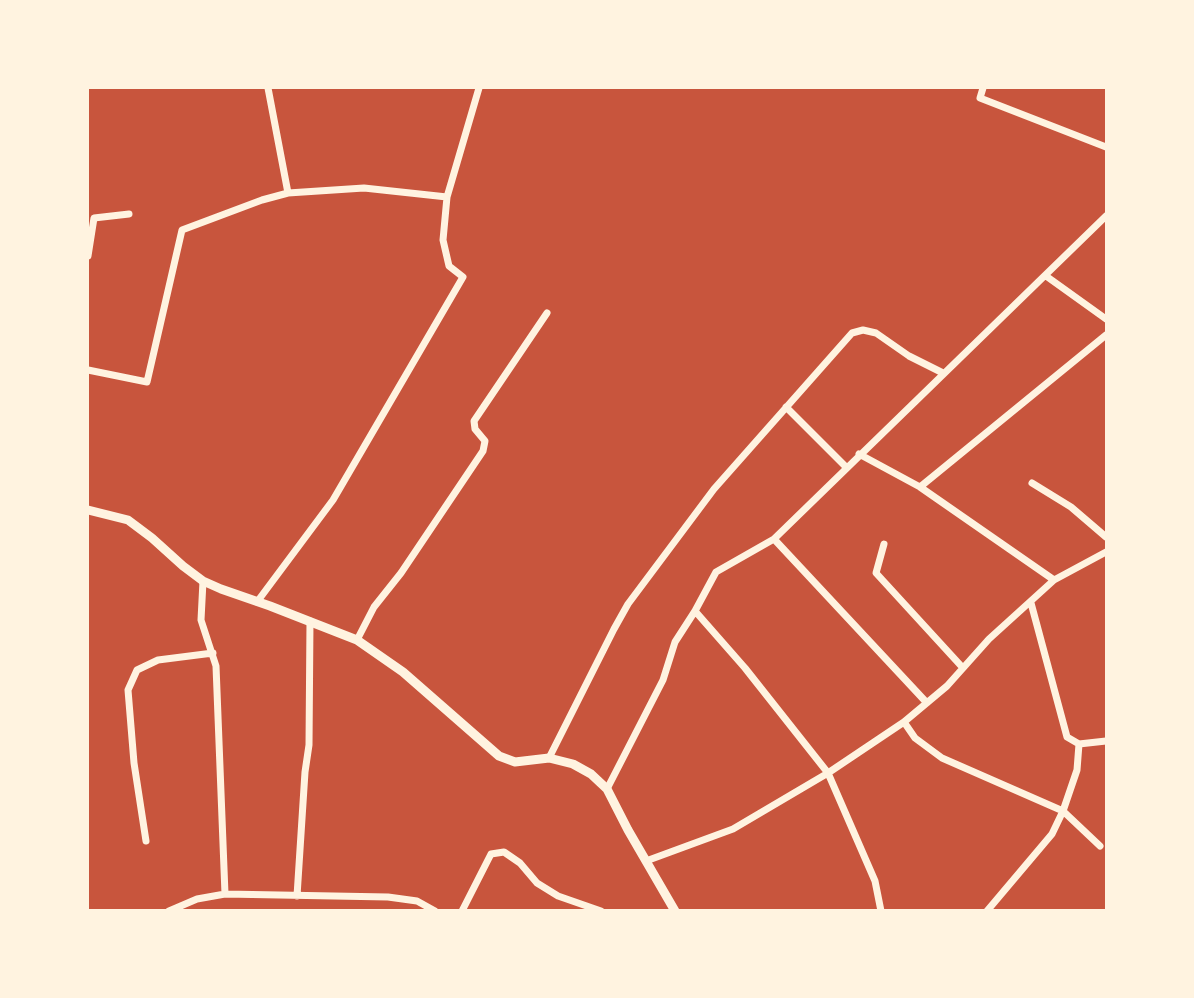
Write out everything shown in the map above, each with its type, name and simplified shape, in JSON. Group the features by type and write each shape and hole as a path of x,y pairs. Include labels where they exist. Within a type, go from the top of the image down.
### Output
{"street":[{"path":"268,88 288,193"},
{"path":"257,602 333,500 463,277 449,266 443,240 447,197 479,88"},
{"path":"983,88 980,98 1107,146"},
{"path":"88,370 147,382 182,230 288,193 364,188 447,197"},
{"path":"88,256 94,218 129,214"},
{"path":"607,789 663,680 676,642 716,572 774,539 1107,216"},
{"path":"1099,224 1107,229"},
{"path":"1046,276 1107,319"},
{"path":"356,640 374,607 401,573 483,451 485,441 475,429 474,421 547,313"},
{"path":"549,758 628,604 715,489 852,333 859,330 876,333 909,356 943,373"},
{"path":"920,487 1107,335"},
{"path":"786,407 847,468"},
{"path":"859,454 920,487 1054,580"},
{"path":"1032,483 1071,507 1107,537"},
{"path":"88,510 128,520 203,581 356,640 403,672 499,756 515,762 549,758 573,764 591,774 607,789 675,911"},
{"path":"774,539 927,704"},
{"path":"884,544 876,573 963,668"},
{"path":"646,861 733,829 828,773 904,723 927,704 989,639 1054,580 1107,552"},
{"path":"203,581 201,620 213,653 220,738 225,894"},
{"path":"1031,603 1067,737 1079,744 1107,741"},
{"path":"695,611 745,668 828,773 875,881 881,911"},
{"path":"297,896 309,745 310,621"},
{"path":"146,841 134,763 128,690 137,670 158,660 213,653"},
{"path":"904,723 915,738 942,758 1063,811 1100,846"},
{"path":"987,911 1052,834 1077,770 1079,744"},
{"path":"462,911 491,854 504,852 520,863 537,883 558,896 601,911"},
{"path":"169,911 197,899 225,894 388,897 416,901 435,911"}]}
